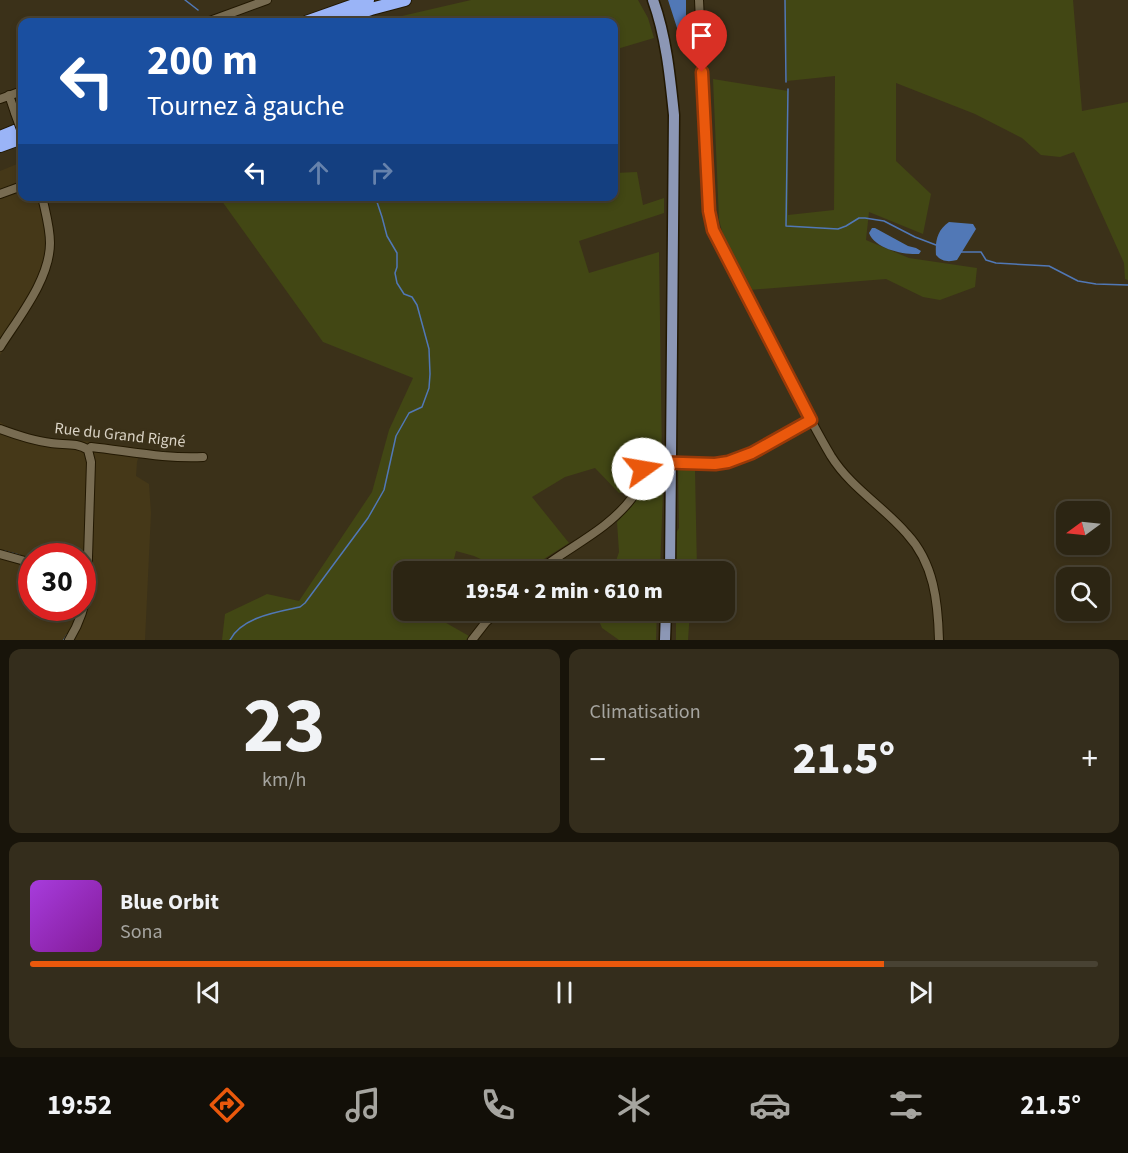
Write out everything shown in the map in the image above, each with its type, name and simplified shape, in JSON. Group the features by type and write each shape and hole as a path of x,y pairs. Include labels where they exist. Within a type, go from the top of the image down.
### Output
{"highway":[{"path":"317,18 368,0"},
{"path":"344,18 405,0"},
{"path":"0,137 18,131"},
{"path":"0,146 18,139"}],"main road":[{"path":"647,0 664,45"},
{"path":"652,0 664,45 674,115 670,561"},
{"path":"664,640 667,621"},
{"path":"669,621 670,640"}],"street":[{"path":"218,18 267,0"},
{"path":"699,0 710,221 720,246 832,457 852,483 906,532 922,554 933,583 939,620 939,640"},
{"path":"0,99 18,93"},
{"path":"9,96 18,120"},
{"path":"0,194 18,187"},
{"path":"0,347 36,290 47,261 50,233 43,201"},
{"path":"550,561 617,516 634,496 643,469 650,462 715,464 728,462 752,453 811,420"},
{"name":"Rue du Grand Rigné","path":"0,429 49,443 84,447 88,450 90,447 189,458 203,457"},
{"path":"87,543 91,462 88,450"},
{"path":"0,554 18,559"},
{"path":"69,640 78,621"},
{"path":"472,640 487,621"}],"shaded area":[{"path":"18,164 18,201 47,201 55,240 54,253 36,301 0,355 0,171"},
{"path":"0,422 16,432 50,440 84,441 141,448 136,476 149,484 151,513 145,640 0,640"}],"green space":[{"path":"471,0 638,0 648,18 654,38 618,49 618,18 393,18"},
{"path":"785,0 1073,0 1082,111 1128,102 1128,280 1125,279 1124,263 1074,152 1060,157 1041,155 1022,138 975,114 896,83 896,161 931,194 923,234 869,212 866,240 909,258 977,268 975,287 940,300 923,297 886,279 749,290 725,242 719,220 713,79 788,91 788,215 834,210 835,76 787,81"},
{"path":"637,172 643,205 664,198 664,213 579,241 589,273 659,252 662,459 647,462 639,467 632,490 619,493 595,468 565,477 532,497 569,543 541,561 485,561 456,551 454,561 393,561 393,621 443,621 469,636 466,640 222,640 225,614 267,594 299,601 372,492 389,430 413,378 323,342 222,201 618,201 618,173"},
{"path":"653,465 664,465 660,561 616,561 619,552 617,522 637,499 643,476"},
{"path":"678,469 695,470 697,561 676,561 676,533 679,528"},
{"path":"599,621 657,621 656,640 619,640 602,628"},
{"path":"676,621 689,621 688,640 676,640"}],"water":[{"path":"668,0 686,0 684,37 679,34"},
{"path":"949,222 973,224 976,229 957,260 948,261 938,257 936,250 939,233"},
{"path":"872,228 921,251 919,254 906,253 884,247 872,239 869,233"}],"waterway":[{"path":"185,0 198,10"},
{"path":"785,0 786,82"},
{"path":"788,89 786,226 838,229 859,218 865,218 884,221 936,245"},
{"path":"230,640 236,632 251,621 300,607 305,603 368,518 384,490 396,436 409,413 422,407 429,388 429,349 417,305 412,297 404,294 397,283 395,273 397,253 387,236 377,201"},
{"path":"961,252 981,252 986,260 996,263 1049,266 1078,281 1128,285"},
{"path":"4,551 18,555"},
{"path":"64,640 67,635"}],"route":[{"path":"643,469 650,462 715,464 728,462 752,453 811,420 720,246 710,221 702,72"}]}
